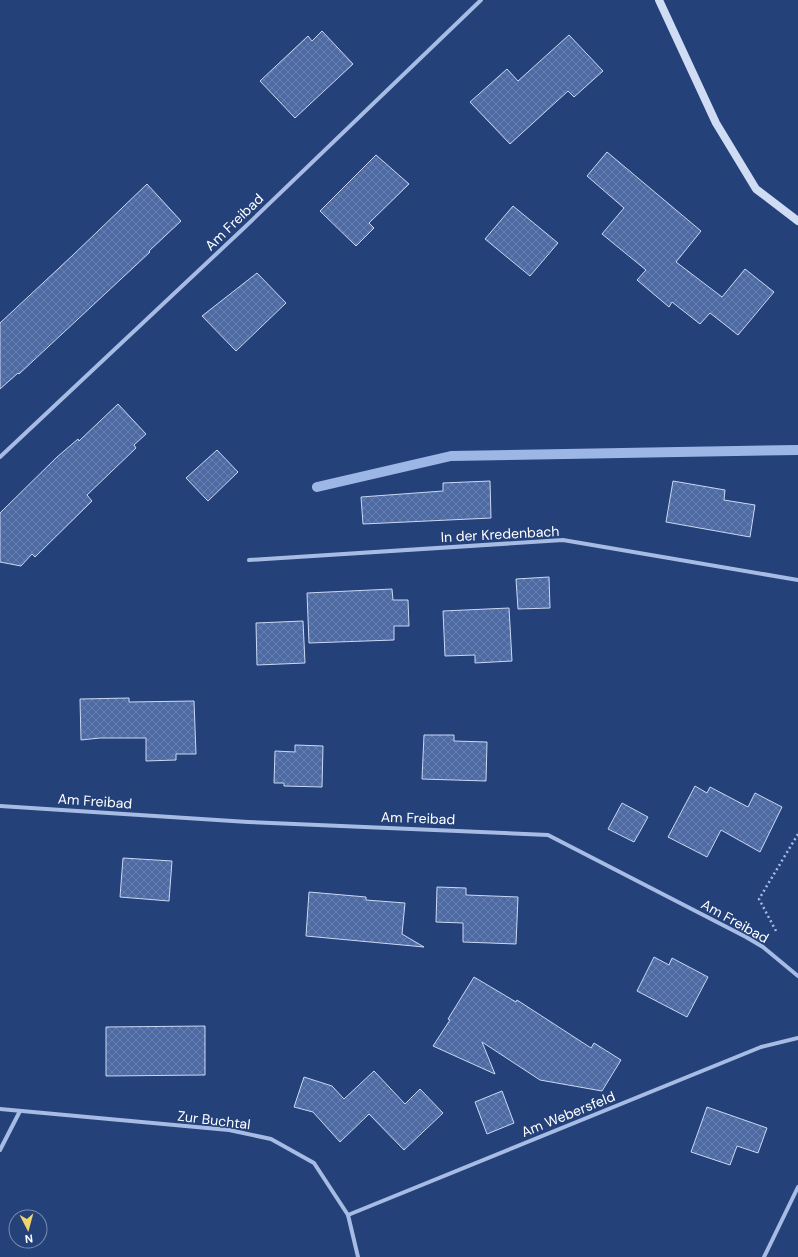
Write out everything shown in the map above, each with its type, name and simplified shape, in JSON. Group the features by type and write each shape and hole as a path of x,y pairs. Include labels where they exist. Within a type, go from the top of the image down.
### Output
{"main road":[{"path":"659,0 716,123 756,189 798,221"}],"street":[{"name":"Am Freibad","path":"0,457 245,227 481,0"},
{"name":"In der Kredenbach","path":"249,560 563,540 798,580"},
{"name":"Am Freibad","path":"0,806 248,822 548,835 746,937 763,947 798,976"},
{"name":"Am Webersfeld","path":"348,1215 761,1047 798,1038"},
{"name":"Zur Buchtal","path":"0,1109 229,1130 271,1139 314,1163 348,1215 358,1257"},
{"path":"0,1150 20,1111"},
{"path":"764,1257 798,1186"}],"path":[{"path":"782,963 779,938 759,899 798,834"}],"building":[{"path":"322,31 353,64 295,118 260,81 308,36 312,41"},
{"path":"569,35 603,71 574,97 568,91 510,144 470,102 507,69 518,81"},
{"path":"607,152 701,231 676,262 722,297 745,269 774,292 738,335 710,313 700,324 672,302 669,307 637,280 646,270 602,234 624,208 587,176"},
{"path":"376,155 409,184 369,223 374,228 356,246 320,211"},
{"path":"147,184 181,221 149,251 150,252 19,374 18,373 0,389 0,323"},
{"path":"513,206 558,243 530,276 485,239"},
{"path":"257,273 286,303 236,351 202,316"},
{"path":"118,404 146,434 134,445 136,448 87,495 92,501 35,557 32,554 21,566 0,562 0,513 57,457 78,439 79,441"},
{"path":"217,450 238,472 208,501 186,478"},
{"path":"490,481 491,518 363,524 361,497 443,491 443,483"},
{"path":"673,481 725,490 724,500 755,505 750,537 666,522"},
{"path":"549,577 550,608 518,609 516,579"},
{"path":"392,589 393,600 408,600 409,626 394,626 394,640 309,643 307,593"},
{"path":"509,608 512,661 475,663 475,655 445,656 443,611"},
{"path":"303,621 305,663 257,665 256,623"},
{"path":"129,698 129,702 194,701 196,754 176,754 176,760 146,761 146,738 100,738 81,740 80,699"},
{"path":"424,735 454,735 454,741 487,742 486,781 422,779"},
{"path":"295,745 323,746 322,787 284,786 284,783 274,783 275,751 295,752"},
{"path":"695,786 707,793 710,787 748,807 755,793 782,807 760,852 721,830 707,857 668,837"},
{"path":"622,803 648,817 634,842 608,829"},
{"path":"123,858 172,861 169,901 120,897"},
{"path":"437,887 466,888 466,895 518,897 516,944 463,942 463,923 436,922"},
{"path":"309,892 366,897 366,900 405,903 402,934 424,947 306,936"},
{"path":"654,957 669,965 672,958 708,977 687,1017 637,991"},
{"path":"474,977 516,1002 517,1000 591,1048 594,1043 621,1060 602,1091 540,1080 482,1042 495,1074 433,1046 450,1020 448,1019"},
{"path":"205,1026 205,1075 106,1076 106,1027"},
{"path":"374,1071 405,1104 420,1089 443,1113 404,1150 369,1114 340,1142 313,1112 294,1107 304,1077 332,1086 344,1099"},
{"path":"502,1091 514,1123 487,1134 475,1102"},
{"path":"707,1107 767,1128 758,1153 737,1146 730,1165 691,1152"}],"waterway":[{"path":"317,487 451,456 798,450"}]}
